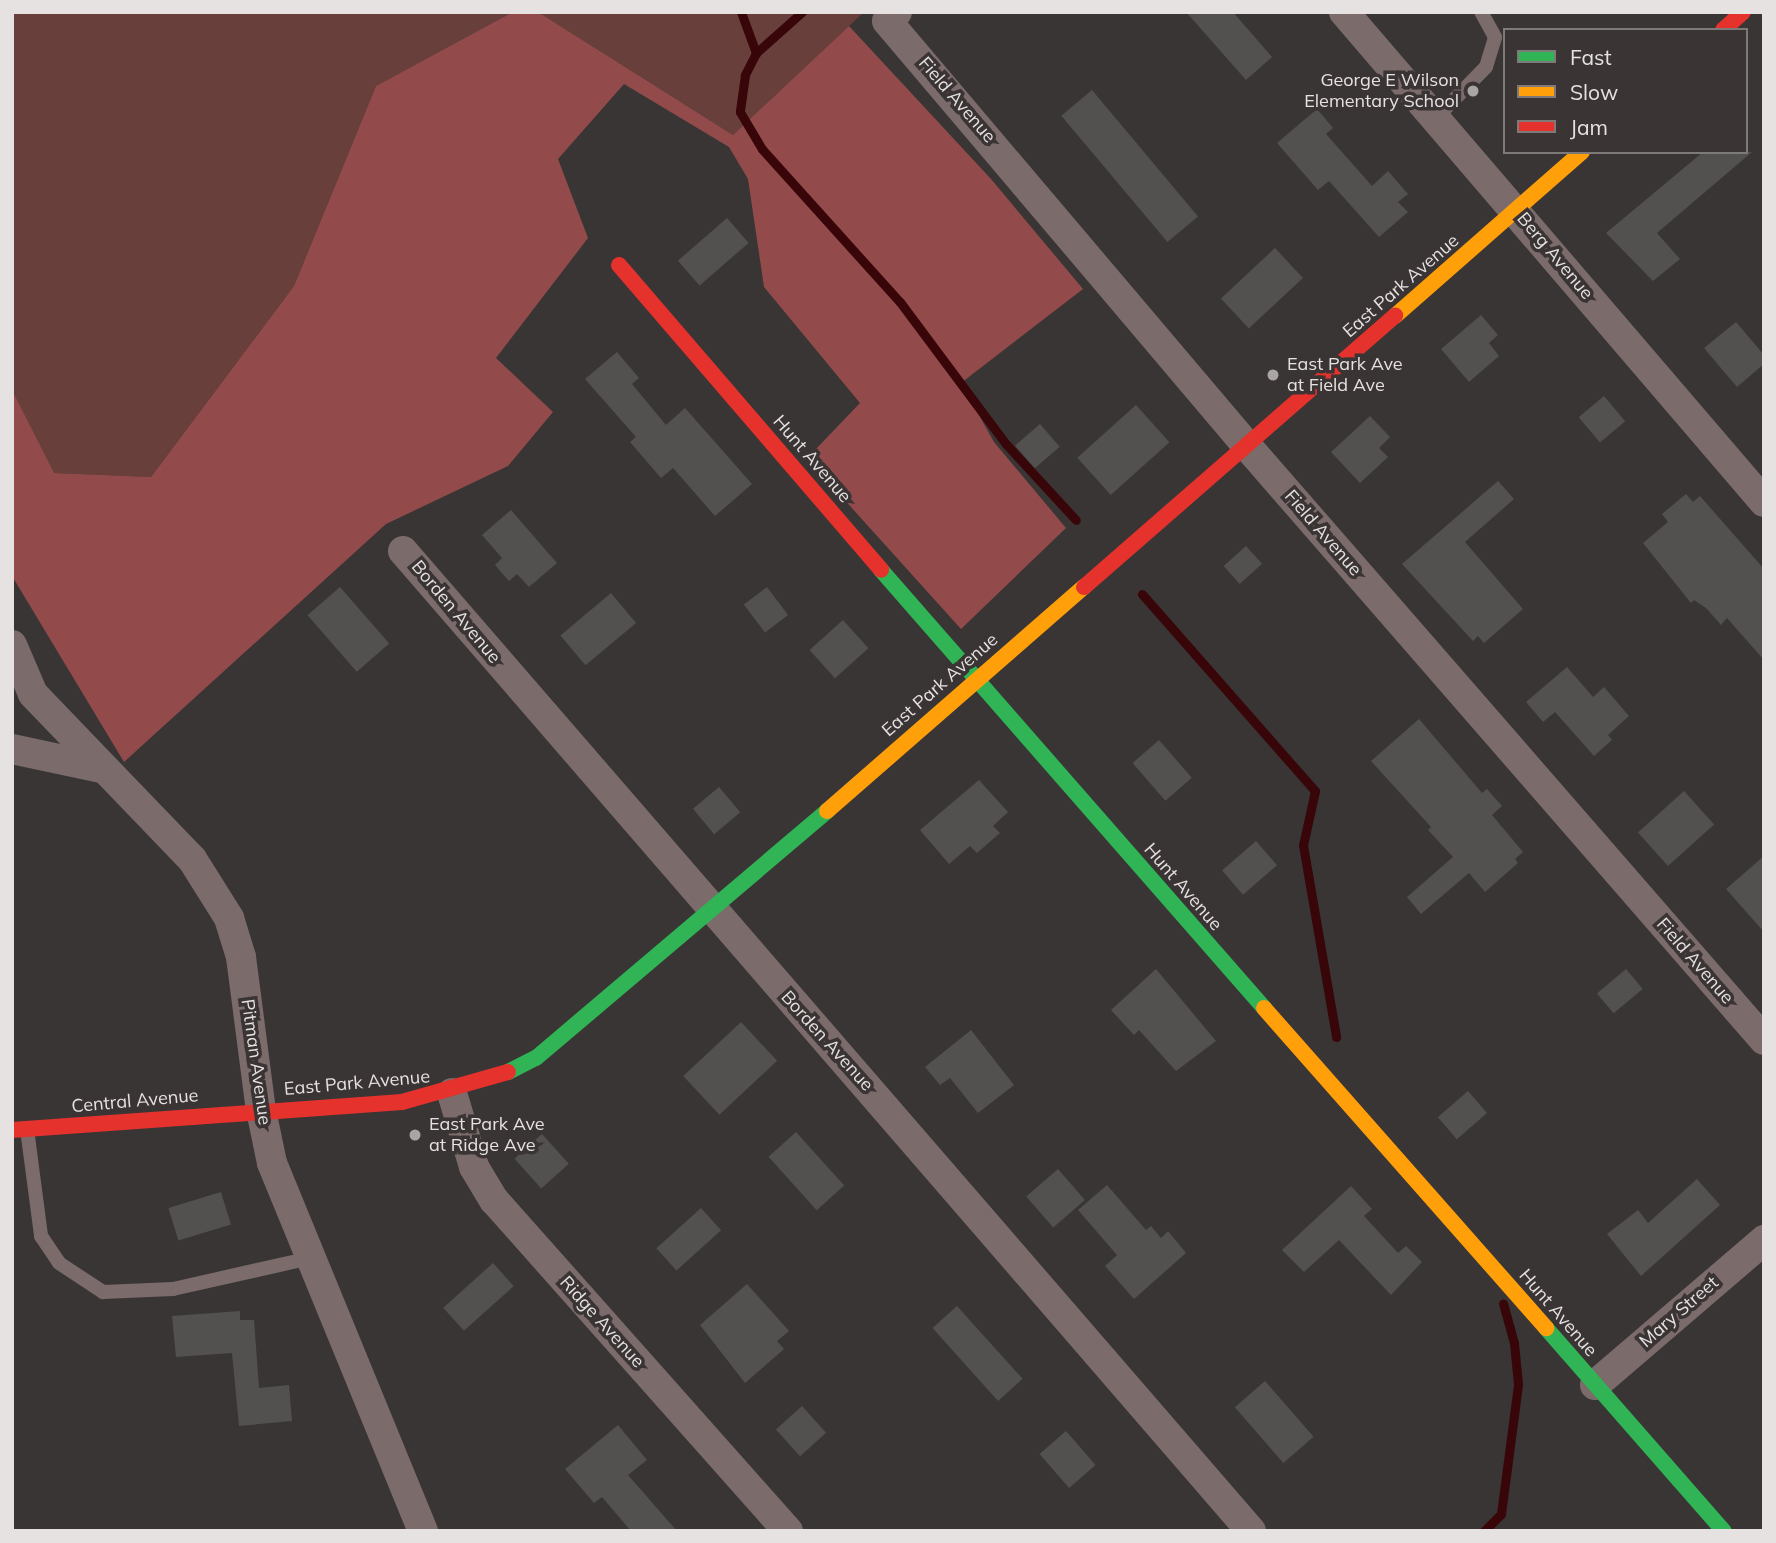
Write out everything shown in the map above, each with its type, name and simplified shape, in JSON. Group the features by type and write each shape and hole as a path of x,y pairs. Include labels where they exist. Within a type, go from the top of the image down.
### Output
{"street":[{"name":"Berg Avenue","path":"1344,12 1764,502"},
{"path":"1725,28 1743,12"},
{"name":"Field Avenue","path":"892,17 1248,447 1764,1040"},
{"name":"East Park Avenue","path":"261,1110 402,1102 452,1093 492,1080 536,1058 712,912 975,679 1248,447 1580,154"},
{"name":"Hunt Avenue","path":"619,265 975,679 1724,1531"},
{"name":"Borden Avenue","path":"403,551 712,912 1011,1248 1251,1531"},
{"name":"Pitman Avenue","path":"12,645 33,694 192,859 229,918 241,957 261,1110 272,1163 423,1531"},
{"path":"12,749 105,769"},
{"name":"Ridge Avenue","path":"452,1093 474,1167 494,1200 788,1531"},
{"name":"Central Avenue","path":"20,1130 261,1110"},
{"name":"Mary Street","path":"1595,1385 1764,1240"}],"lane":[{"path":"1436,118 1486,67 1495,37 1481,12"},
{"path":"20,1130 41,1236 60,1263 103,1292 173,1289 311,1258"}],"shaded area":[{"path":"12,12 513,12 376,86 294,286 151,477 53,473 12,390"},
{"path":"513,12 538,12 733,135 849,26 991,179 1083,289 961,383 994,442 1066,528 961,629 832,486 815,450 860,403 764,287 748,179 729,147 624,84 558,159 588,238 496,358 553,412 508,466 386,524 124,762 12,576 12,390 54,473 151,477 294,286 376,86"},
{"path":"538,12 864,12 733,135"}],"building":[{"path":"1186,12 1233,12 1272,57 1246,80"},
{"path":"1092,90 1198,216 1167,242 1061,116"},
{"path":"1317,109 1333,128 1326,134 1372,186 1388,171 1408,194 1398,202 1408,212 1379,237 1329,181 1318,190 1277,143"},
{"path":"1752,152 1657,233 1680,259 1653,281 1606,233 1701,154"},
{"path":"727,218 749,243 700,286 678,261"},
{"path":"1275,248 1303,278 1249,328 1221,298"},
{"path":"1481,315 1498,335 1489,343 1499,356 1469,382 1441,349"},
{"path":"1736,322 1764,355 1764,364 1737,387 1704,348"},
{"path":"617,352 639,378 632,384 666,425 685,408 752,484 715,516 673,468 661,478 630,442 636,437 585,379"},
{"path":"1604,396 1625,421 1600,442 1579,417"},
{"path":"1136,405 1169,442 1111,495 1077,458"},
{"path":"1370,416 1390,437 1379,448 1388,457 1360,483 1331,452"},
{"path":"1040,424 1060,447 1035,468 1015,446"},
{"path":"1498,481 1514,499 1465,542 1523,609 1484,643 1478,636 1473,641 1402,564"},
{"path":"1686,494 1693,502 1700,496 1764,569 1764,660 1727,618 1721,625 1706,608 1694,600 1691,603 1643,543 1668,522 1662,514"},
{"path":"511,510 557,563 529,587 517,574 509,581 495,565 502,558 482,535"},
{"path":"1246,546 1262,564 1240,584 1224,566"},
{"path":"340,587 389,644 357,672 308,615"},
{"path":"767,587 788,615 765,632 744,604"},
{"path":"611,593 636,623 586,665 560,635"},
{"path":"843,620 868,648 835,678 810,650"},
{"path":"1567,667 1593,697 1604,687 1629,716 1608,735 1612,740 1594,756 1555,712 1543,722 1526,702"},
{"path":"1419,719 1482,793 1487,789 1502,806 1492,815 1523,852 1515,859 1518,863 1485,892 1469,873 1421,914 1407,897 1453,857 1428,830 1431,827 1371,761"},
{"path":"1159,740 1192,778 1165,801 1133,763"},
{"path":"979,780 1008,812 993,826 1000,833 977,853 970,846 949,864 920,830"},
{"path":"719,787 740,812 714,834 693,809"},
{"path":"1684,791 1714,824 1668,866 1638,832"},
{"path":"1256,841 1277,865 1243,895 1222,871"},
{"path":"1764,856 1764,932 1726,889"},
{"path":"1156,969 1216,1041 1176,1071 1139,1030 1134,1035 1111,1010"},
{"path":"1626,969 1643,989 1614,1013 1597,993"},
{"path":"741,1022 777,1061 719,1115 683,1076"},
{"path":"971,1030 1014,1085 978,1113 950,1078 940,1085 925,1067"},
{"path":"1468,1091 1487,1113 1457,1139 1438,1117"},
{"path":"796,1132 844,1186 817,1210 769,1157"},
{"path":"542,1134 569,1164 541,1188 515,1159"},
{"path":"1058,1169 1085,1200 1053,1227 1026,1197"},
{"path":"1697,1179 1720,1205 1641,1276 1607,1234 1638,1210 1648,1223"},
{"path":"1107,1185 1146,1230 1151,1226 1161,1238 1168,1231 1186,1253 1134,1299 1105,1266 1117,1255 1078,1210"},
{"path":"1351,1186 1372,1209 1364,1216 1398,1253 1406,1246 1422,1262 1391,1295 1339,1240 1304,1272 1282,1250"},
{"path":"221,1192 231,1225 178,1241 168,1208"},
{"path":"701,1208 721,1230 676,1270 656,1248"},
{"path":"493,1263 514,1286 464,1331 443,1308"},
{"path":"747,1284 789,1331 777,1341 784,1349 745,1383 700,1325"},
{"path":"957,1306 1023,1379 998,1401 932,1328"},
{"path":"240,1311 240,1320 254,1320 259,1388 289,1385 292,1421 239,1426 232,1353 176,1357 172,1316"},
{"path":"1265,1381 1314,1437 1283,1463 1235,1407"},
{"path":"802,1406 826,1433 800,1456 776,1429"},
{"path":"618,1425 647,1460 628,1475 677,1531 631,1531 602,1497 594,1503 565,1469"},
{"path":"1066,1431 1096,1465 1069,1488 1040,1454"}],"waterway":[{"path":"741,12 756,53"},
{"path":"802,12 756,53 745,75 740,112 762,149 900,302 1006,444 1076,520"},
{"path":"1142,594 1315,791 1303,845 1336,1037"},
{"path":"1484,1531 1501,1514 1518,1384 1514,1343 1503,1303"}],"traffic: fast":[{"path":"881,570 1264,1008"},
{"path":"508,1072 536,1058 827,811"},
{"path":"1546,1328 1724,1531"}],"traffic: slow":[{"path":"1395,316 1580,154"},
{"path":"827,811 1084,587"},
{"path":"1264,1008 1546,1328"}],"traffic: jam":[{"path":"1725,28 1743,12"},
{"path":"619,265 881,570"},
{"path":"1084,587 1395,316"},
{"path":"12,1130 402,1102 508,1072"}],"place":[{"name":"George E Wilson Elementary School","path":"1473,91"},
{"name":"East Park Ave at Field Ave","path":"1273,375"},
{"name":"East Park Ave at Ridge Ave","path":"415,1135"}]}
